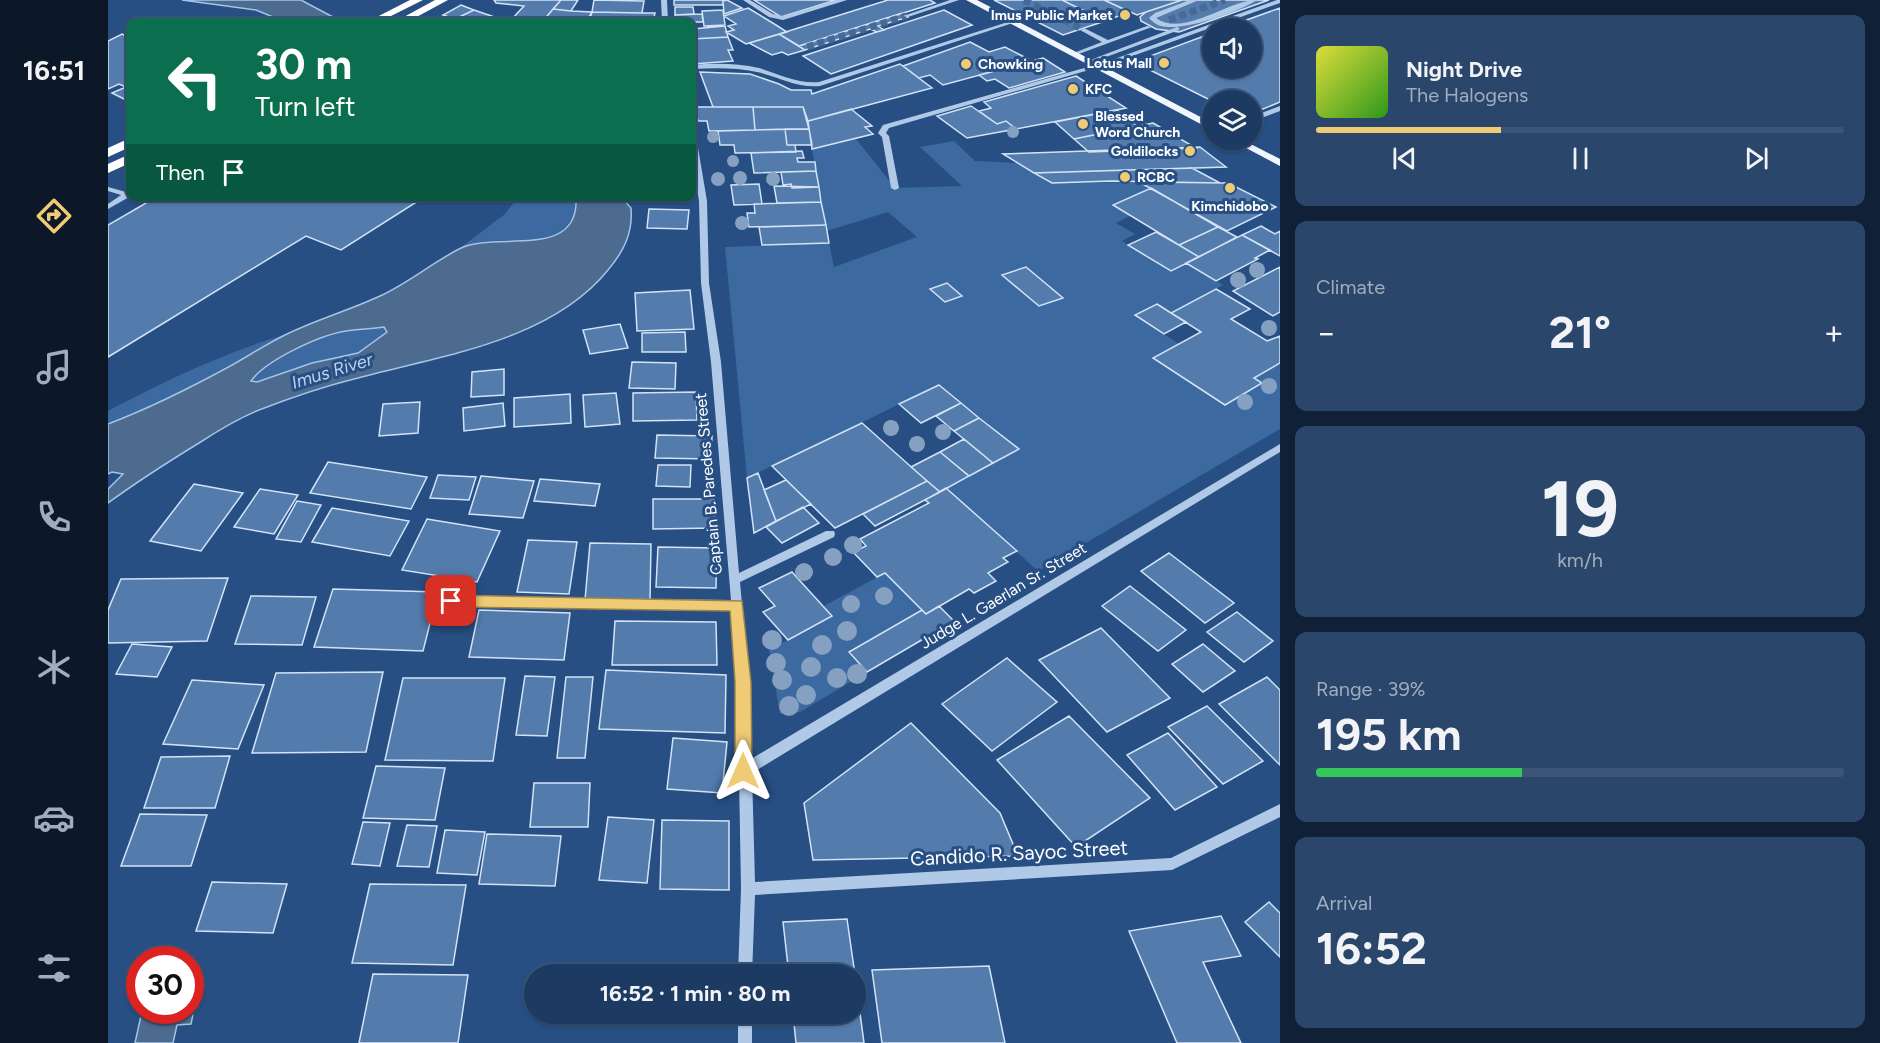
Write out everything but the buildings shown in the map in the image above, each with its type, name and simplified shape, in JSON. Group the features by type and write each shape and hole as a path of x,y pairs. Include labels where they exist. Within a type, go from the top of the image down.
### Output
{"highway":[{"path":"381,18 405,7 443,0"},
{"path":"403,18 419,6"},
{"path":"108,153 126,144"},
{"path":"108,170 126,160"}],"main road":[{"path":"970,0 1202,122"},
{"path":"1255,150 1280,163"}],"street":[{"path":"664,0 665,18"},
{"path":"746,0 771,16 783,18 844,0"},
{"path":"906,16 956,0"},
{"path":"1184,25 1164,26 1152,18 1157,14 1196,0"},
{"path":"1092,64 1184,25 1254,0"},
{"path":"895,188 885,136 882,133 883,128 1092,64 1280,2"},
{"path":"696,67 742,67 759,70 792,84 820,84 1013,22"},
{"path":"1074,54 1149,27"},
{"path":"1082,29 1108,42"},
{"path":"1262,115 1280,108"},
{"name":"Captain B. Paredes Street","path":"696,160 703,201 705,283 716,362 743,682 743,771 748,889 746,964"},
{"path":"108,189 126,193"},
{"path":"108,207 126,196"},
{"name":"Judge L. Gaerlan Sr. Street","path":"743,771 1280,447"},
{"path":"735,580 830,534"},
{"path":"451,601 736,605"},
{"name":"Candido R. Sayoc Street","path":"748,889 1172,864 1280,810"},
{"path":"745,1024 745,1043"}],"shaded area":[{"path":"856,139 895,188 962,186 920,147 954,141 975,161 1018,163 1052,183 1139,182 1151,188 1113,205 1130,216 1116,223 1135,234 1122,241 1170,271 1186,263 1223,285 1171,313 1157,304 1135,315 1179,344 1154,358 1225,405 1261,384 1254,378 1280,363 1280,429 1038,571 946,488 1018,449 939,385 747,478 725,247 829,243 834,267 917,237 888,212 827,231 812,149"},
{"path":"515,201 576,201 577,211 569,223 550,237 529,241 484,242 460,248 505,214"},
{"path":"384,327 387,332 358,353 312,363 257,382 250,382 258,373 281,357 322,337 346,331"},
{"path":"286,334 175,395 108,424 108,411 173,378 263,341"},
{"path":"885,573 922,610 849,652 867,672 800,712 780,714 769,650 832,616 824,606"}],"water":[{"path":"182,0 301,0 337,18 275,18 256,10"},
{"name":"Imus River","path":"576,201 625,201 631,208 629,234 614,263 584,294 556,314 491,343 330,386 259,410 214,434 108,503 108,489 123,474 112,472 108,474 108,424 186,389 287,334 380,296 459,249 474,244 550,237 564,230 574,217","holes":["384,327 387,332 358,353 312,363 257,382 251,381 258,373 281,357 322,338 346,331"]},
{"path":"139,1024 191,1024 177,1025 173,1043 135,1043"}],"tunnel":[{"path":"1024,0 1082,29"},
{"path":"1169,20 1225,0"},
{"path":"807,47 906,16"}],"place":[{"name":"Imus Public Market","path":"1125,15"},
{"name":"Lotus Mall","path":"1164,63"},
{"name":"Chowking","path":"966,64"},
{"name":"KFC","path":"1073,89"},
{"name":"Blessed Word Church","path":"1083,124"},
{"name":"Goldilocks","path":"1190,151"},
{"name":"RCBC","path":"1125,177"},
{"name":"Kimchidobo","path":"1230,188"}],"route":[{"path":"451,601 736,605 743,682 743,771"}]}
